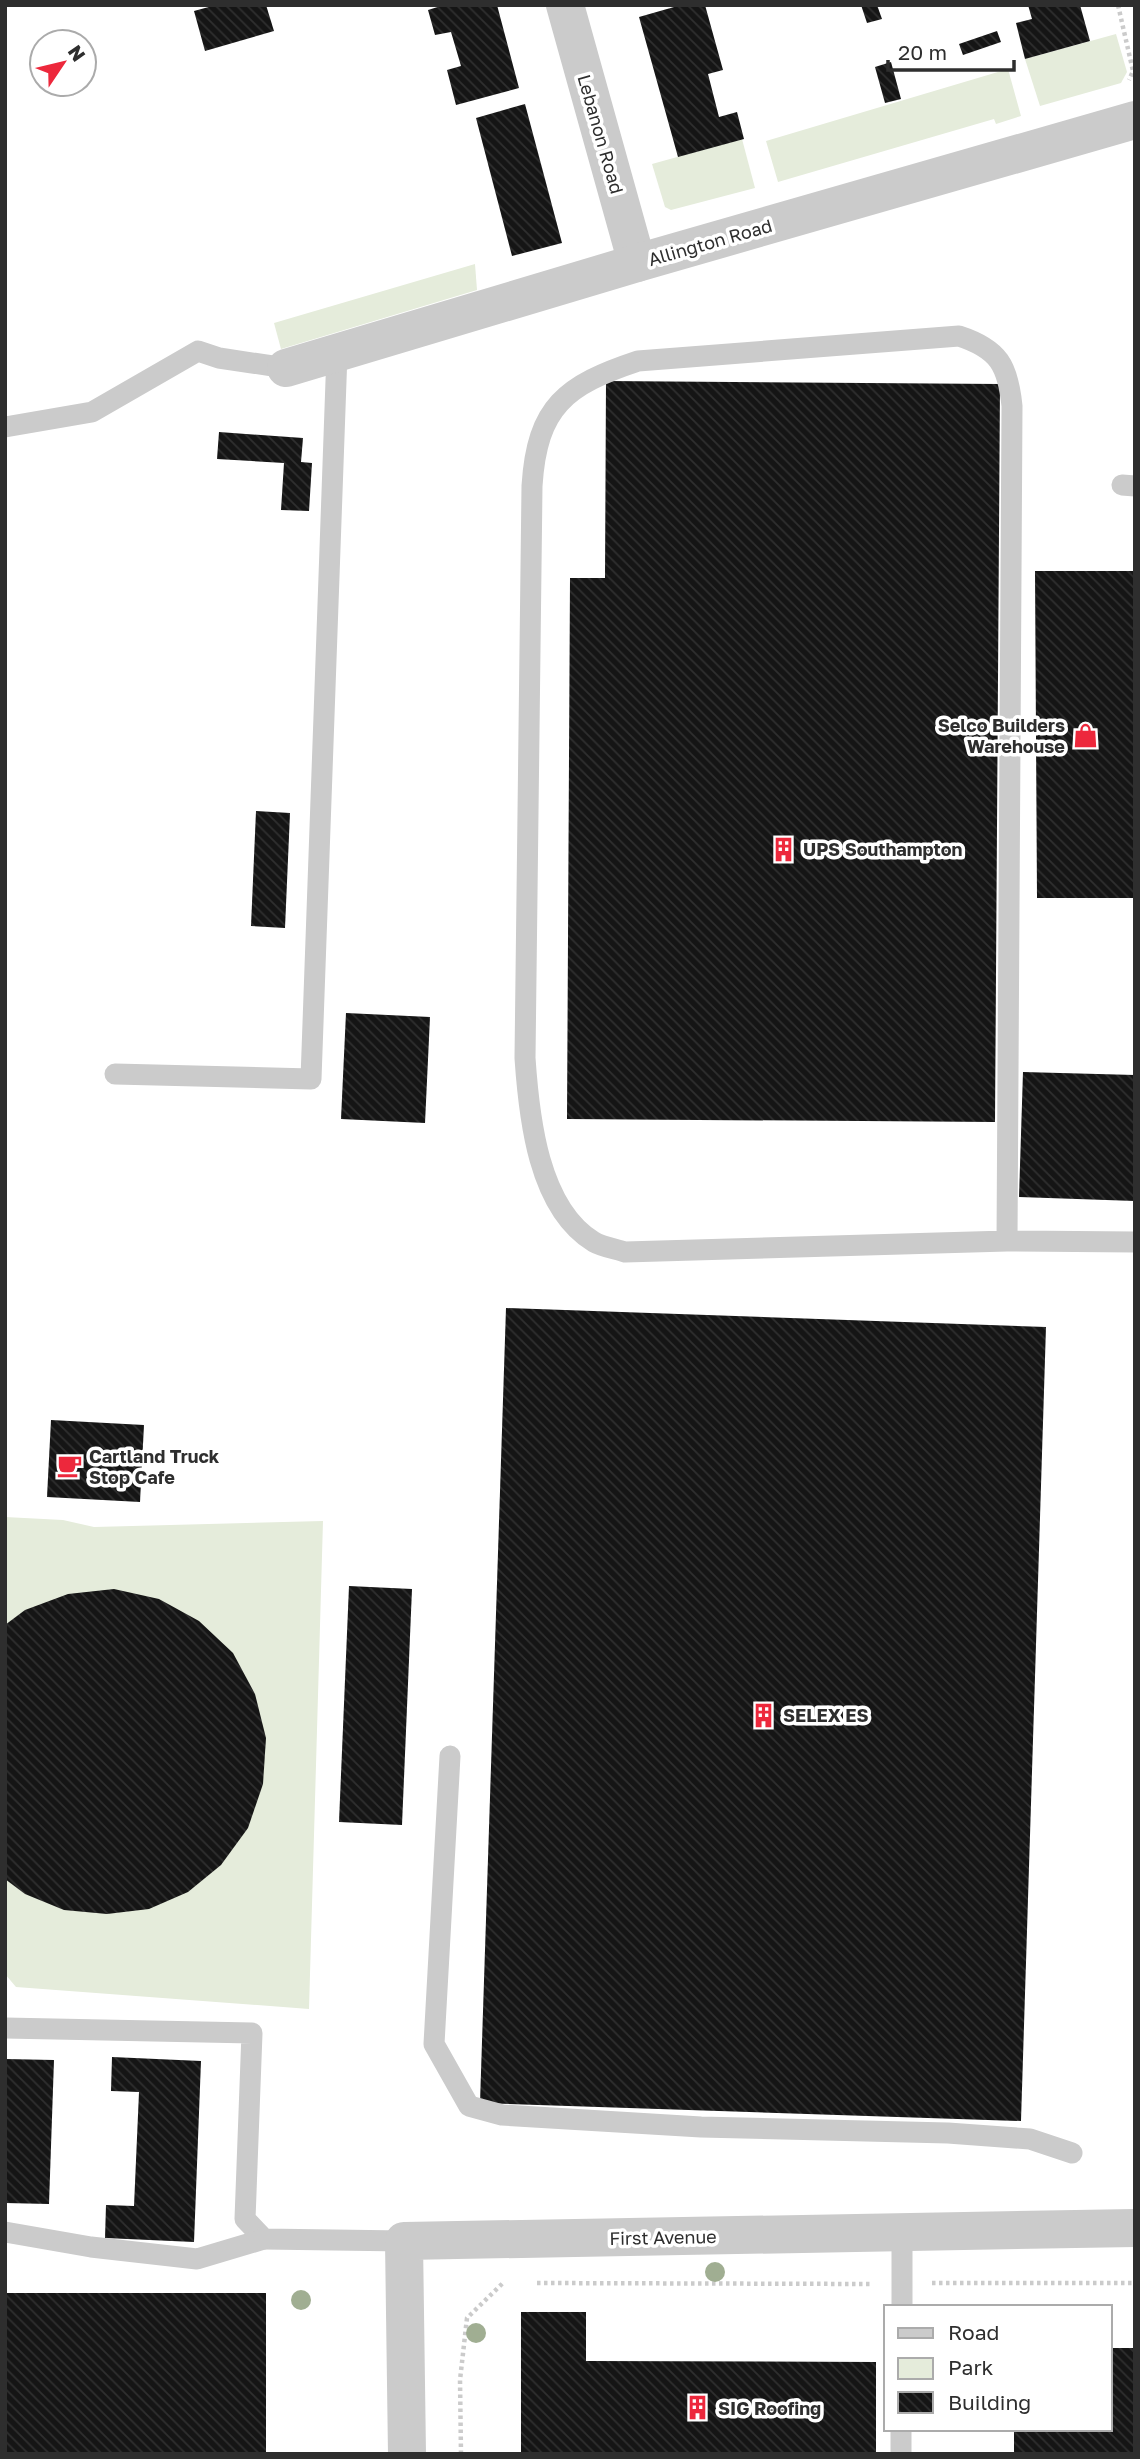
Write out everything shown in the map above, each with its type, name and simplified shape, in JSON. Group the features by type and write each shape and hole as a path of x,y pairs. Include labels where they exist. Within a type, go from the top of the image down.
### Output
{"street":[{"name":"Lebanon Road","path":"565,5 637,263"},
{"name":"Allington Road","path":"286,368 637,263 1135,120"},
{"name":"First Avenue","path":"404,2241 1135,2228"},
{"path":"404,2241 407,2454"}],"lane":[{"path":"1007,1241 1012,420 1009,380 997,356 979,342 959,336 638,361 595,375 566,393 547,420 534,451 532,486 525,1058 528,1111 539,1157 552,1191 571,1222 595,1242 625,1252 1007,1241 1135,1242"},
{"path":"5,427 92,412 198,351 219,358 286,368"},
{"path":"115,1074 311,1079 337,353"},
{"path":"450,1756 434,2044 468,2106 502,2115 688,2127 948,2133 1030,2139 1072,2153"},
{"path":"5,2028 252,2033 245,2219 264,2239"},
{"path":"5,2232 91,2247 197,2259 264,2239 404,2241"},
{"path":"902,2233 902,2305"},
{"path":"901,2431 901,2454"}],"path":[{"path":"461,2454 460,2380 467,2318 503,2282 516,2282"},
{"path":"529,2283 1135,2283"}],"green space":[{"path":"1116,34 1127,72 1121,83 1040,106 1025,59"},
{"path":"1008,69 1021,116 996,124 994,119 778,182 766,141"},
{"path":"742,139 755,188 671,210 665,207 652,164"},
{"path":"475,264 477,290 281,349 274,323"},
{"path":"5,1517 63,1520 94,1527 323,1521 309,2009 16,1987 5,1974"}],"building":[{"path":"216,5 266,5 274,31 205,51 194,11"},
{"path":"444,5 497,5 519,88 456,105 447,70 461,66 451,32 435,35 428,10"},
{"path":"681,5 705,5 723,70 708,74 719,117 737,112 744,139 678,157 639,17"},
{"path":"861,5 877,5 882,19 867,23"},
{"path":"1028,5 1080,5 1090,41 1025,59 1016,23 1032,19"},
{"path":"997,31 1001,42 963,55 959,44"},
{"path":"891,62 901,99 885,103 875,67"},
{"path":"525,104 562,243 512,256 476,118"},
{"name":"UPS Southampton","path":"606,381 1000,384 995,1122 567,1119 570,578 605,578"},
{"path":"219,432 303,438 301,462 312,463 309,511 281,510 284,463 217,459"},
{"name":"Selco Builders Warehouse","path":"1035,571 1135,571 1135,898 1037,898"},
{"path":"256,811 290,813 285,928 251,926"},
{"path":"346,1013 430,1017 425,1123 341,1119"},
{"path":"1023,1072 1135,1075 1135,1201 1019,1197"},
{"name":"SELEX ES","path":"506,1308 1046,1327 1021,2121 480,2103"},
{"path":"51,1420 144,1425 140,1502 47,1497"},
{"path":"349,1586 412,1589 402,1825 339,1822"},
{"path":"114,1589 159,1599 199,1621 233,1653 255,1694 266,1738 263,1784 248,1828 221,1865 188,1892 149,1909 107,1914 64,1910 25,1894 5,1879 5,1625 25,1610 68,1594"},
{"path":"112,2057 201,2061 194,2242 105,2238 106,2205 134,2206 139,2092 111,2091"},
{"path":"5,2059 54,2060 49,2204 5,2203"},
{"path":"5,2293 266,2293 266,2454 5,2454"},
{"name":"SIG Roofing","path":"521,2312 586,2312 586,2361 876,2362 876,2454 521,2454"},
{"path":"1112,2348 1135,2348 1135,2454 1014,2454 1014,2431 1112,2431"}],"place":[{"name":"Selco Builders Warehouse","path":"1085,735"},
{"name":"UPS Southampton","path":"783,849"},
{"name":"Cartland Truck Stop Cafe","path":"69,1466"},
{"name":"SELEX ES","path":"763,1715"},
{"name":"SIG Roofing","path":"698,2408"}]}
